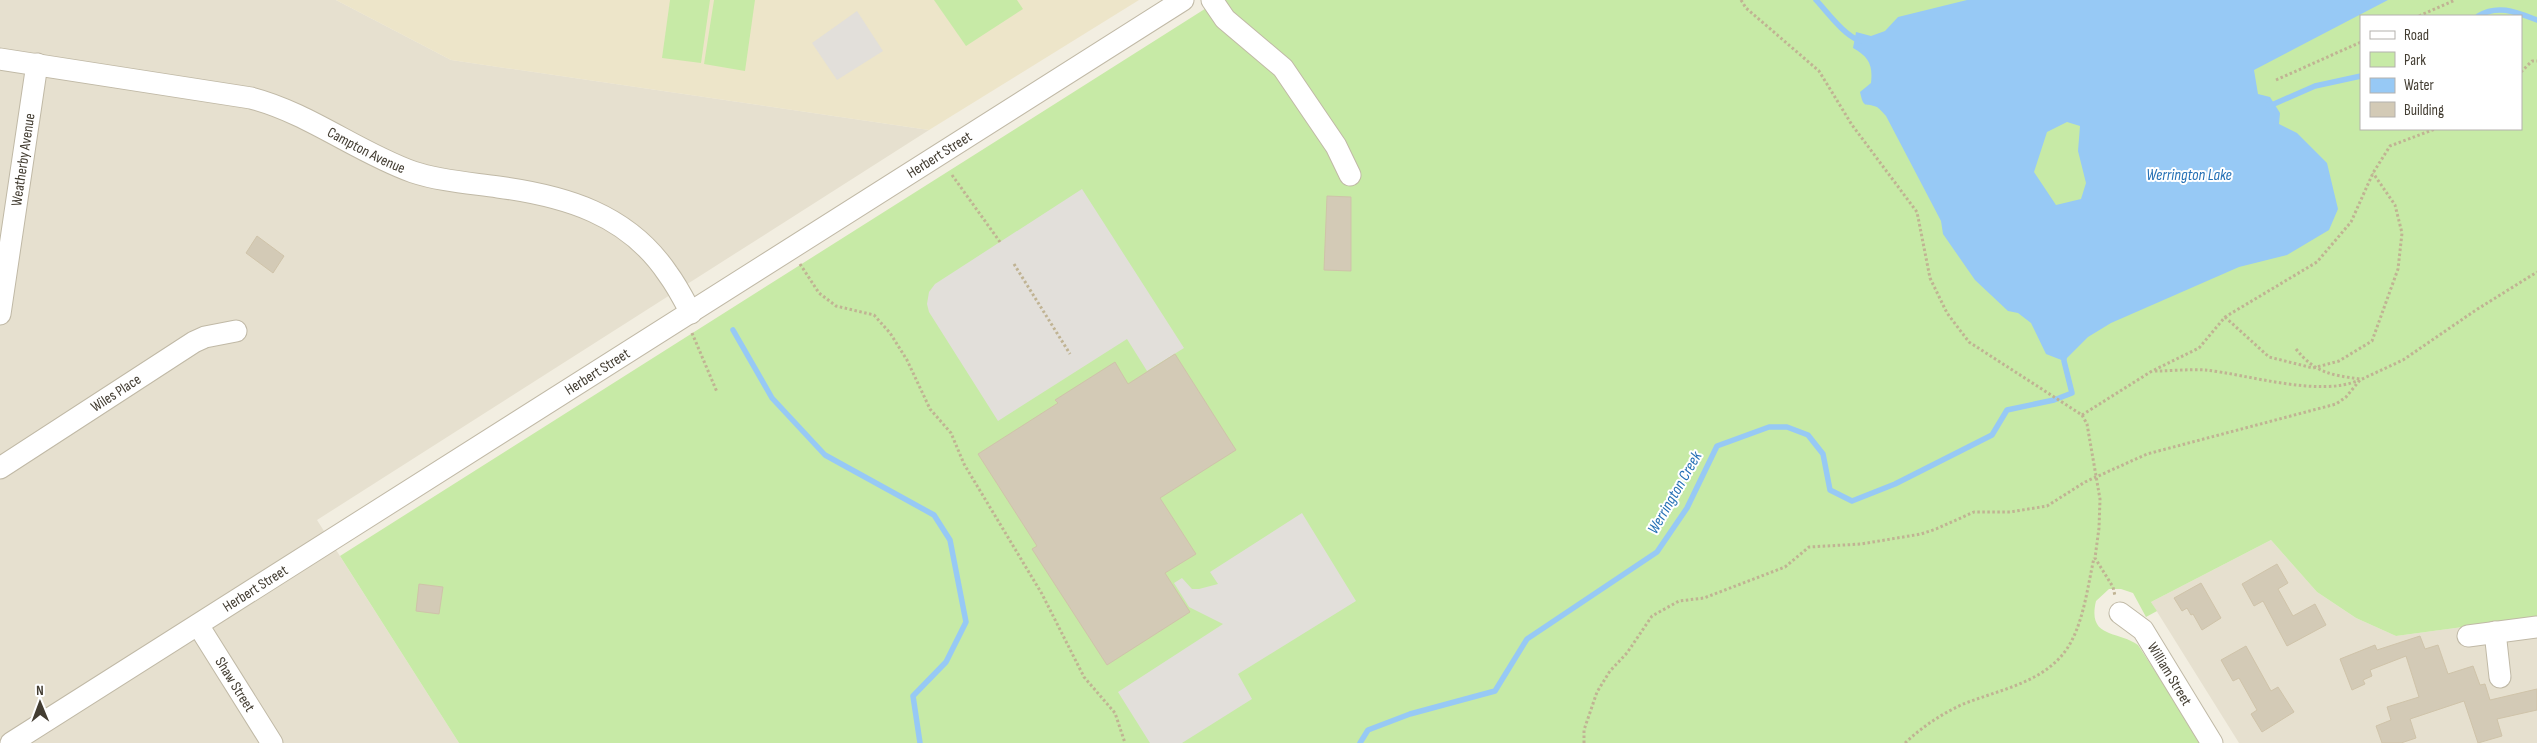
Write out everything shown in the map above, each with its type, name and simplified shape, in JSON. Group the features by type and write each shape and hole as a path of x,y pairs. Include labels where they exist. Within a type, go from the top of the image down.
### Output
{"street":[{"name":"Herbert Street","path":"11,743 1183,0"},
{"path":"1212,0 1225,19 1283,68 1336,146 1350,175"},
{"name":"Campton Avenue","path":"0,59 262,101 285,109 401,168 418,173 542,193 576,203 607,219 647,250 668,273 687,315"},
{"name":"Weatherby Avenue","path":"0,314 37,64"},
{"name":"Wiles Place","path":"0,468 194,342 205,337 236,331"},
{"name":"William Street","path":"2120,613 2143,630 2212,743"},
{"name":"Shaw Street","path":"198,625 272,743"},
{"path":"2468,636 2537,627"},
{"path":"2495,632 2500,677"}],"path":[{"path":"1741,0 1746,8 1819,71 1852,125 1917,212 1930,278 1947,313 1969,342 2082,415 2087,424 2100,499 2099,528 2095,558 2071,643 2056,662 2021,684 1962,705 1934,720 1905,743"},
{"path":"2421,15 2455,0"},
{"path":"2276,80 2360,42"},
{"path":"2522,71 2532,62 2537,61"},
{"path":"2082,415 2152,371 2199,348 2225,317 2317,262 2351,222 2373,172 2390,146 2432,130"},
{"path":"2313,368 2339,361 2372,341 2398,269 2402,233 2395,205 2373,172"},
{"path":"952,175 1000,242"},
{"path":"791,250 819,293 836,306 874,315 890,333 907,360 930,409 951,433 964,464 1042,594 1084,677 1115,713 1125,743"},
{"path":"1014,264 1070,354"},
{"path":"2152,371 2204,370 2314,386 2340,385 2360,380 2403,360 2476,310 2537,272"},
{"path":"687,315 717,392"},
{"path":"2225,317 2269,357 2360,380"},
{"path":"2296,349 2313,368"},
{"path":"1584,743 1584,730 1597,692 1610,671 1627,653 1652,616 1679,601 1704,598 1785,567 1810,547 1861,544 1921,534 1974,512 2010,512 2036,509 2058,500 2095,477 2147,454 2336,404 2346,398 2360,380"},
{"path":"2095,558 2113,587 2120,613"}],"shaded area":[{"path":"0,0 336,0 451,60 929,130 317,520 459,743 0,743"},
{"path":"336,0 1139,0 929,130 451,60"},
{"path":"857,11 883,51 837,80 812,43"},
{"path":"1082,189 1184,348 1147,371 1127,339 998,421 929,312 927,304 929,292 935,284"},
{"path":"1302,513 1356,601 1238,674 1252,699 1182,743 1150,743 1118,692 1223,624 1189,607 1174,583 1182,578 1192,589 1218,584 1210,572"},
{"path":"2271,540 2317,592 2356,618 2396,636 2537,617 2537,743 2239,743 2151,602"}],"green space":[{"path":"670,0 710,0 701,63 662,58"},
{"path":"714,0 755,0 745,71 704,64"},
{"path":"934,0 1017,0 1023,9 966,46"},
{"path":"1219,0 2537,0 2537,617 2396,636 2356,618 2317,592 2271,540 2151,602 2157,611 2146,617 2133,593 2121,589 2109,589 2096,601 2094,613 2096,622 2106,632 2130,640 2138,645 2202,743 459,743 340,556"}],"water":[{"name":"Werrington Lake","path":"1967,0 2388,0 2254,70 2258,94 2270,97 2280,113 2279,124 2297,133 2327,163 2338,209 2329,230 2287,255 2239,267 2111,323 2088,337 2064,361 2046,354 2031,323 2018,313 2008,311 1975,280 1943,234 1941,221 1886,116 1877,107 1866,104 1863,101 1860,92 1871,83 1871,71 1866,58 1853,48 1856,32 1871,36 1885,31 1898,17","holes":["2067,122 2080,126 2078,151 2086,183 2081,199 2056,205 2034,172 2047,132"]}],"building":[{"path":"1327,196 1351,197 1351,271 1324,270"},
{"path":"257,236 284,256 273,273 246,253"},
{"path":"1175,354 1236,450 1160,498 1196,554 1165,573 1190,612 1107,665 1032,549 1037,546 978,454 1058,403 1055,400 1115,362 1128,384"},
{"path":"2277,564 2288,583 2278,589 2293,616 2315,604 2326,625 2287,646 2263,601 2254,606 2242,584"},
{"path":"2201,583 2221,618 2202,630 2193,614 2191,615 2187,608 2182,611 2174,598"},
{"path":"419,584 443,587 439,614 416,611"},
{"path":"2420,636 2425,649 2438,645 2448,674 2473,666 2480,685 2485,684 2490,700 2537,689 2537,710 2497,719 2502,736 2478,743 2464,701 2410,719 2416,738 2401,743 2382,743 2376,726 2391,720 2387,707 2419,697 2406,656 2370,670 2372,676 2363,680 2365,684 2352,690 2340,659 2375,645 2377,650"},
{"path":"2246,646 2271,691 2278,687 2294,712 2262,732 2251,714 2257,710 2239,678 2233,681 2221,660"}],"waterway":[{"path":"1816,0 1842,29 1860,41"},
{"name":"Werrington Creek","path":"2480,15 2493,10 2507,10 2537,20"},
{"name":"Werrington Creek","path":"2268,105 2315,86 2360,76"},
{"path":"733,330 772,398 825,455 934,515 950,540 966,622 946,662 913,696 920,743"},
{"name":"Werrington Creek","path":"1360,743 1368,730 1410,714 1495,691 1527,639 1657,552 1687,508 1717,446 1769,427 1787,427 1808,435 1823,454 1830,490 1852,501 1895,484 1992,435 2007,410 2054,400 2072,393 2064,354"}]}
